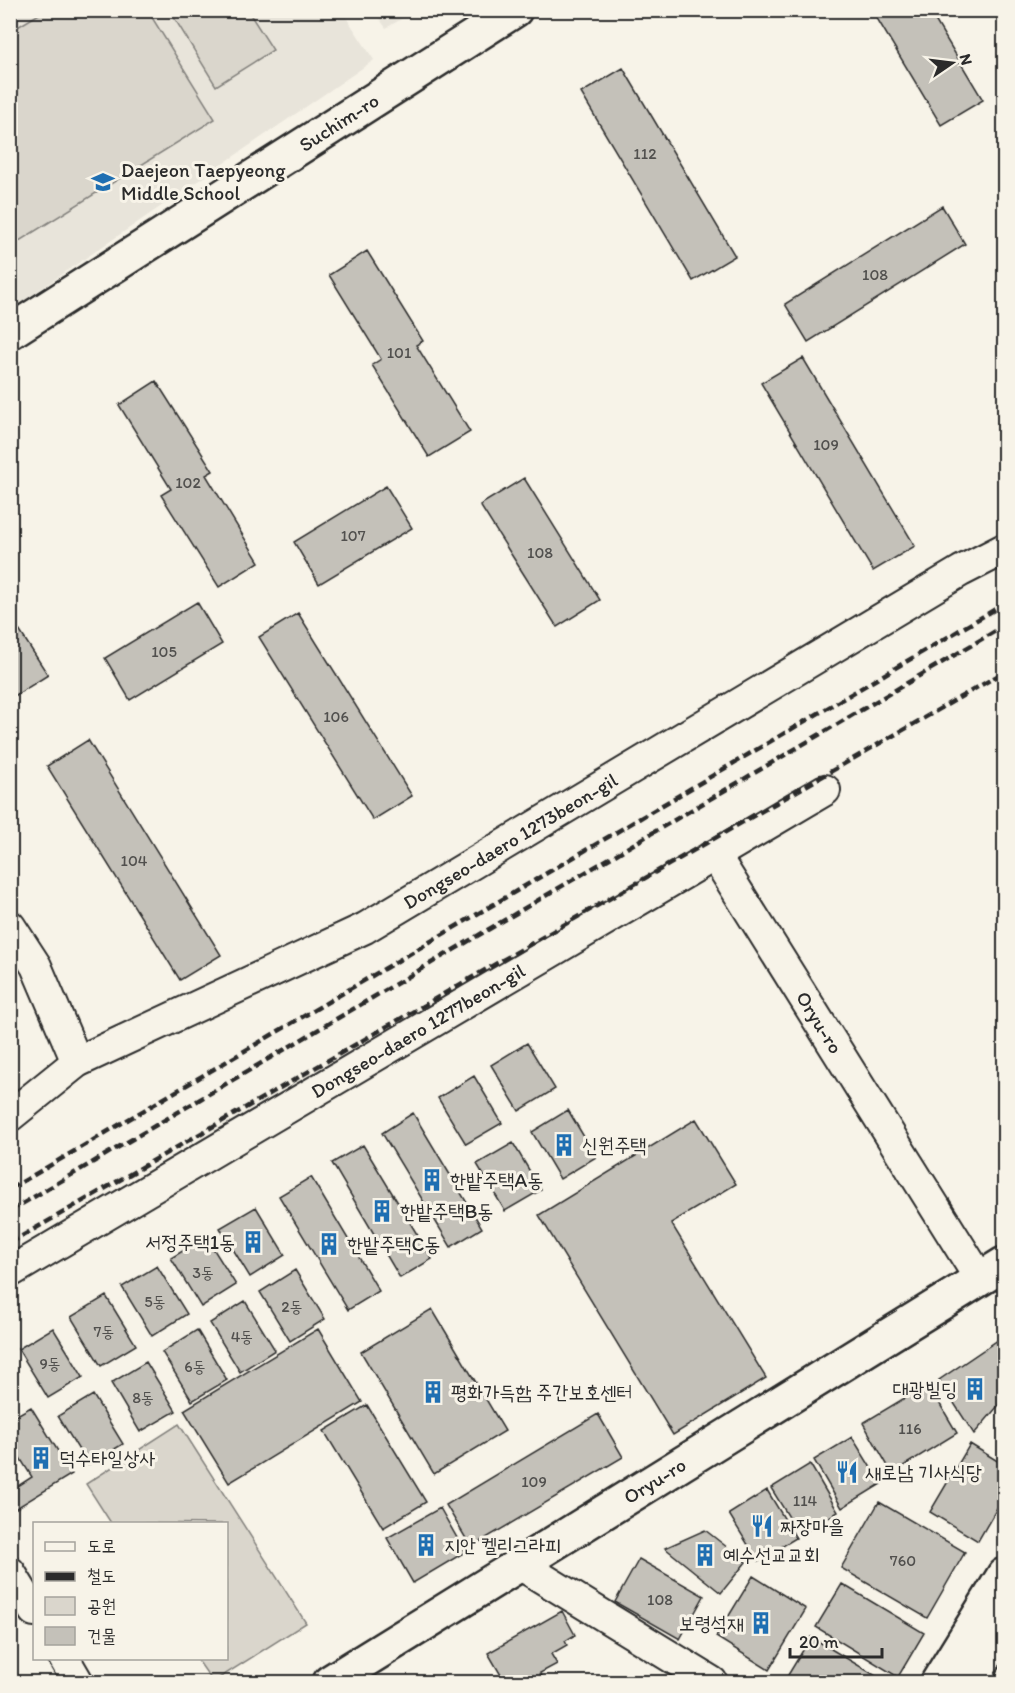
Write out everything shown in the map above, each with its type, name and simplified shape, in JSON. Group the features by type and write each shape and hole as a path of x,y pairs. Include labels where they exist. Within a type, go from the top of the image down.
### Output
{"main road":[{"name":"Suchim-ro","path":"10,332 514,10"},
{"name":"Oryu-ro","path":"330,1683 992,1271"},
{"path":"938,1683 1005,1575"},
{"path":"970,1683 1005,1626"}],"street":[{"name":"Dongseo-daero 1273beon-gil","path":"10,1116 77,1062 365,928 961,571 1005,549"},
{"name":"Dongseo-daero 1277beon-gil","path":"10,1272 716,857 825,790"},
{"name":"Oryu-ro","path":"716,857 992,1271"},
{"path":"10,926 36,966 77,1062"},
{"path":"521,1565 698,1679"},
{"path":"10,1572 33,1609"},
{"path":"65,1660 78,1683"}],"shaded area":[{"name":"Daejeon Taepyeong Middle School","path":"10,11 342,11 374,60 13,308 10,304"},
{"path":"374,11 415,11 386,28"}],"green space":[{"path":"44,11 148,11 215,119 16,243 10,234 11,31"},
{"path":"170,11 248,11 273,50 216,86"},
{"path":"179,1424 306,1623 213,1682 198,1660 228,1660 228,1522 110,1522 86,1484"}],"building":[{"path":"872,10 929,10 983,100 941,125"},
{"path":"623,68 735,256 693,281 581,93"},
{"path":"942,206 965,244 808,342 785,304"},
{"path":"367,251 423,341 416,345 470,432 429,457 372,365 381,359 329,275"},
{"path":"803,358 915,546 873,571 761,383"},
{"path":"156,381 213,471 206,475 259,562 219,587 161,495 171,489 119,405"},
{"path":"524,478 600,600 557,627 480,505"},
{"path":"386,486 412,528 319,584 294,542"},
{"path":"197,602 222,644 130,700 105,658"},
{"path":"298,613 412,796 373,820 259,637"},
{"path":"10,616 48,675 10,699"},
{"path":"88,740 221,955 180,980 47,766"},
{"path":"527,1043 555,1089 519,1111 491,1065"},
{"path":"474,1076 502,1123 466,1144 438,1098"},
{"name":"신원주택","path":"568,1110 596,1157 560,1179 532,1132"},
{"name":"한밭주택A동","path":"413,1113 482,1228 451,1247 382,1133"},
{"path":"696,1119 736,1184 671,1223 766,1378 673,1435 539,1215"},
{"path":"513,1143 541,1190 505,1211 477,1164"},
{"name":"한밭주택B동","path":"363,1145 432,1259 400,1278 332,1163"},
{"name":"한밭주택C동","path":"311,1177 379,1291 348,1310 279,1196"},
{"name":"서정주택1동","path":"256,1207 285,1255 250,1277 220,1228"},
{"path":"206,1237 236,1285 201,1307 171,1258"},
{"path":"157,1266 187,1314 152,1336 122,1287"},
{"path":"295,1270 325,1319 290,1341 260,1292"},
{"path":"106,1296 136,1345 101,1366 71,1317"},
{"path":"245,1301 275,1350 240,1372 210,1323"},
{"name":"평화가득함 주간보호센터","path":"432,1309 505,1431 434,1474 361,1352"},
{"path":"53,1328 83,1377 48,1398 18,1349"},
{"path":"318,1329 362,1402 229,1483 184,1410"},
{"path":"197,1330 227,1380 192,1401 162,1352"},
{"name":"대광빌딩","path":"1004,1336 1004,1399 974,1434 939,1380"},
{"path":"146,1362 176,1411 140,1432 111,1383"},
{"path":"928,1384 957,1433 892,1473 863,1423"},
{"path":"93,1395 123,1444 88,1465 58,1416"},
{"path":"367,1405 426,1502 383,1528 324,1431"},
{"name":"덕수타일상사","path":"31,1407 72,1474 10,1512 10,1481 15,1488 32,1477 10,1442 10,1419"},
{"path":"598,1414 623,1457 471,1547 446,1505"},
{"name":"새로남 기사식당","path":"852,1437 881,1484 842,1508 814,1460"},
{"path":"970,1444 1004,1465 1004,1496 978,1541 930,1512"},
{"path":"810,1464 838,1512 800,1535 771,1488"},
{"name":"짜장마을","path":"767,1490 796,1538 758,1561 729,1514"},
{"path":"879,1502 965,1552 927,1618 841,1568"},
{"name":"지안 켈리그라피","path":"440,1508 465,1552 413,1583 387,1538"},
{"name":"예수선교교회","path":"705,1530 746,1562 721,1593 665,1548"},
{"path":"639,1559 704,1596 680,1639 615,1602"},
{"name":"보령석재","path":"753,1576 806,1609 769,1670 716,1637"},
{"path":"842,1584 924,1633 898,1677 816,1627"},
{"path":"562,1611 575,1635 565,1641 567,1645 551,1654 557,1664 540,1673 545,1681 505,1682 488,1653"},
{"path":"811,1637 886,1682 789,1682 785,1680"}],"railway":[{"path":"10,1189 1004,604"},
{"path":"10,1211 1004,626"},
{"path":"10,1243 1004,672"}],"place":[{"name":"Daejeon Taepyeong Middle School","path":"103,182"},
{"name":"신원주택","path":"564,1145"},
{"name":"한밭주택A동","path":"432,1180"},
{"name":"한밭주택B동","path":"382,1211"},
{"name":"서정주택1동","path":"253,1242"},
{"name":"한밭주택C동","path":"329,1244"},
{"name":"대광빌딩","path":"975,1389"},
{"name":"평화가득함 주간보호센터","path":"433,1392"},
{"name":"덕수타일상사","path":"41,1458"},
{"name":"새로남 기사식당","path":"847,1472"},
{"name":"짜장마을","path":"762,1526"},
{"name":"지안 켈리그라피","path":"426,1545"},
{"name":"예수선교교회","path":"705,1555"},
{"name":"보령석재","path":"761,1623"}]}
